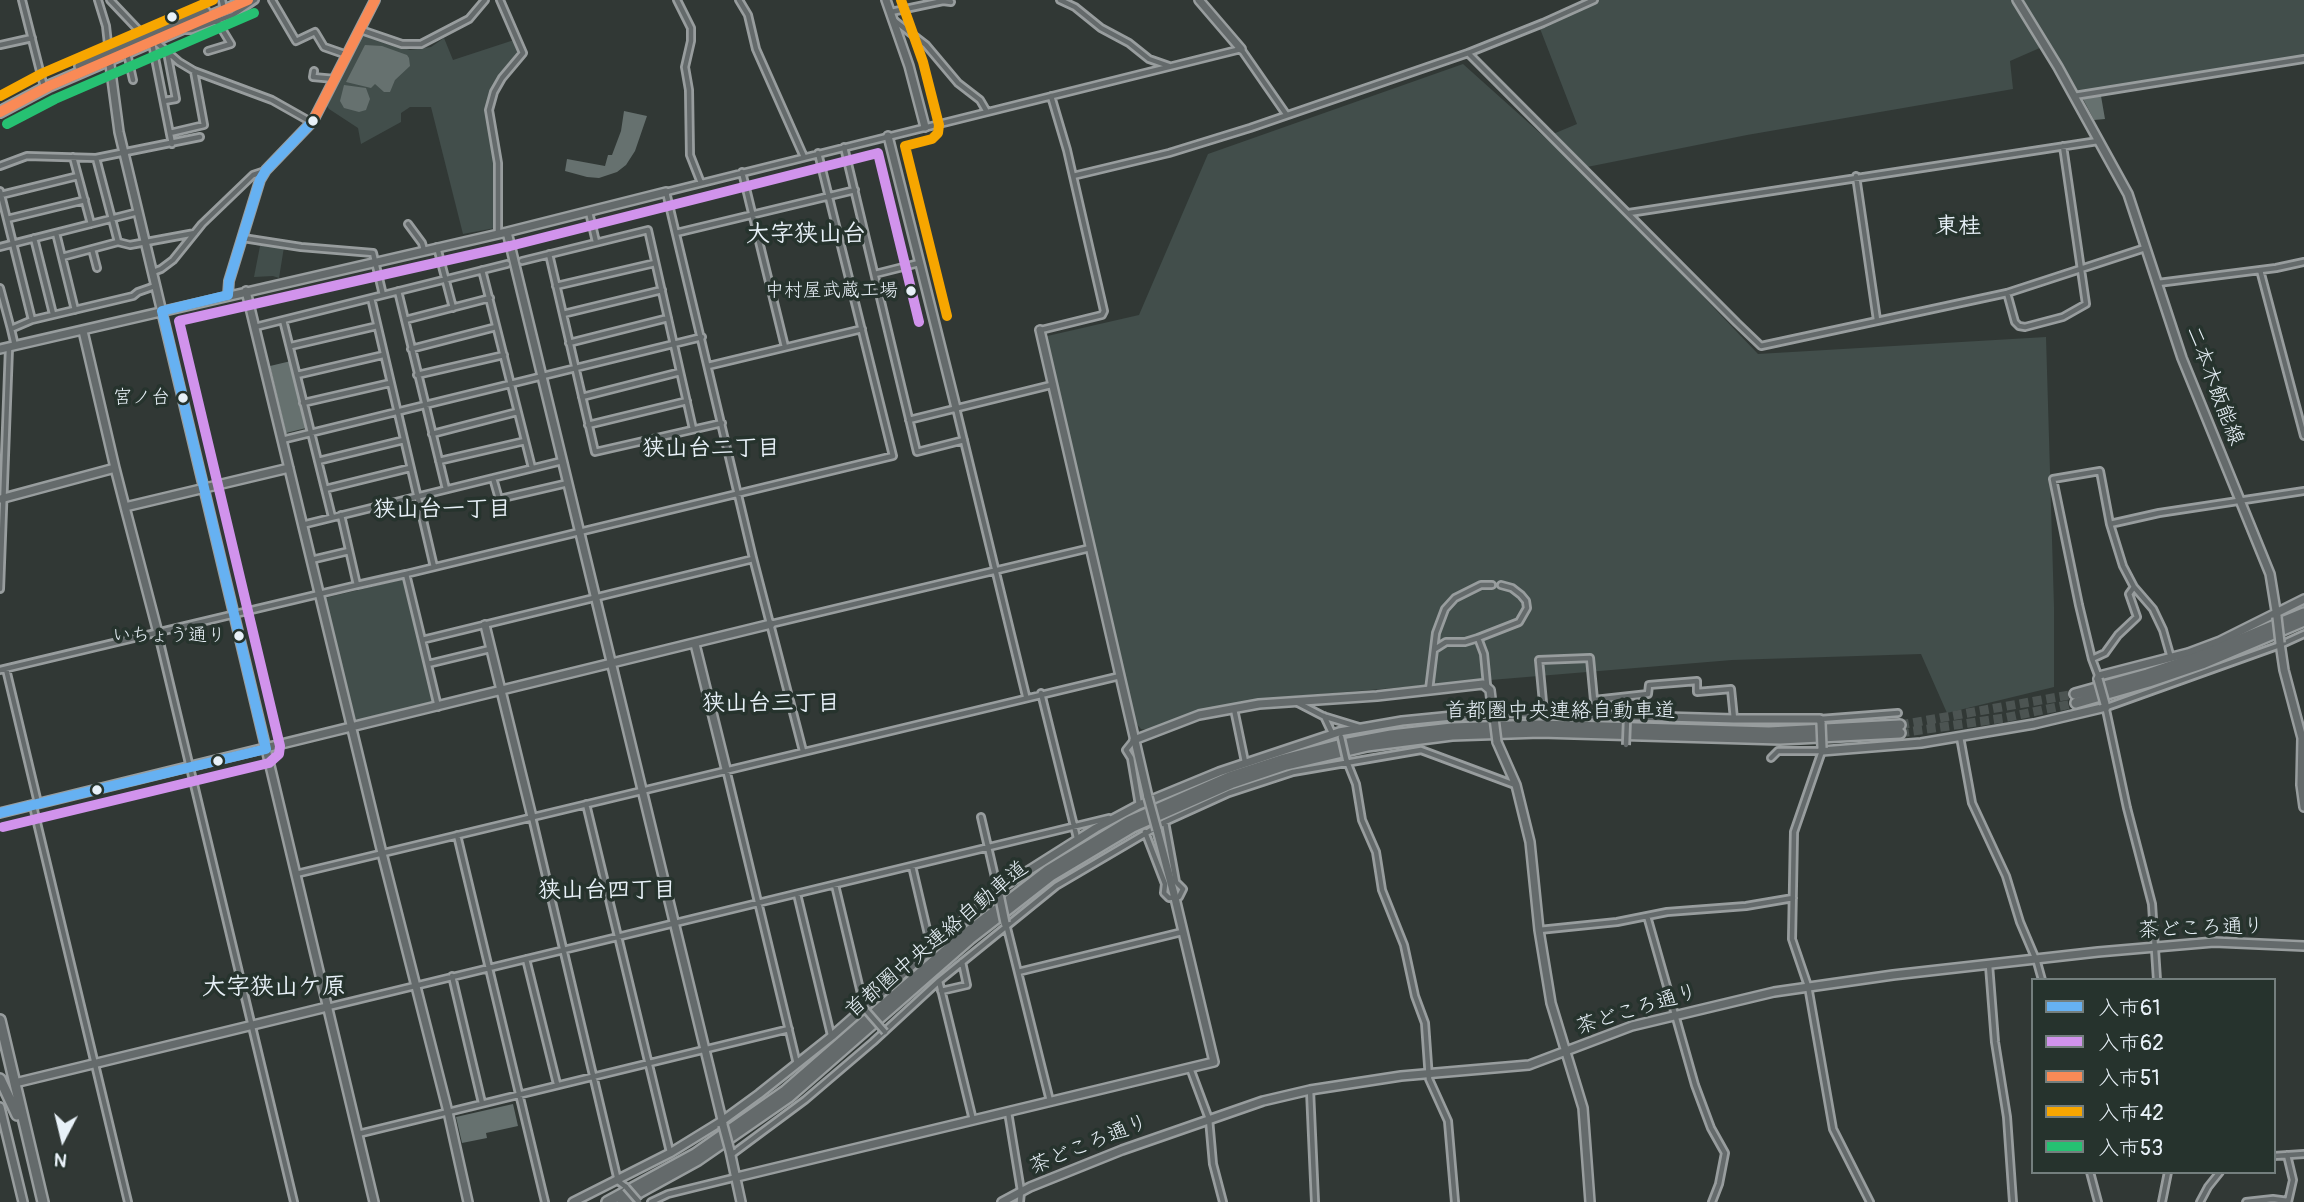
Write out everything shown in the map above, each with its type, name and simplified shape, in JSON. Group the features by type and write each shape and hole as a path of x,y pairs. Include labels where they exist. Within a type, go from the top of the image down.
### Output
{"highway":[{"path":"0,112 109,57 127,52 222,3 234,0"},
{"path":"0,106 43,83 248,0"},
{"path":"2304,613 2200,656 2076,698 2202,664 2304,621"},
{"name":"首都圏中央連絡自動車道","path":"607,1202 695,1154 785,1091 965,934 1048,870 1139,817 1200,788 1248,770 1338,745 1452,727 1539,725 1769,732 1900,729 1780,739 1540,732 1452,735 1367,746 1286,765 1233,783 1133,827 1051,876 970,939 789,1097 698,1160 622,1202"},
{"path":"0,1020 41,1202"},
{"path":"0,1079 15,1107 41,1202"}],"street":[{"path":"22,0 43,83"},
{"path":"98,0 106,26 115,113 124,153 374,1202"},
{"path":"110,0 150,40 194,71 272,100 312,122"},
{"path":"181,29 192,30 233,15 255,0"},
{"path":"272,0 296,41 315,32 324,47 348,55"},
{"path":"228,295 229,281 256,190 266,170 312,122 375,0"},
{"path":"361,30 402,44 421,44 469,19 485,0"},
{"path":"498,233 498,163 489,110 502,78 523,53 500,0"},
{"path":"677,0 691,28 685,67 689,90 690,155 701,183"},
{"path":"739,0 748,15 756,49 804,157"},
{"path":"886,0 909,66 925,127"},
{"path":"1060,0 1075,7 1101,28 1129,43 1149,59 1171,66"},
{"path":"1199,0 1241,49 1286,114"},
{"path":"1073,176 1192,146 1468,53 1594,0"},
{"name":"二本木飯能線","path":"2017,0 2126,188 2182,358 2270,573 2285,676 2302,738 2301,785 2304,807"},
{"path":"891,15 943,1 951,2"},
{"path":"891,15 926,45 958,83 980,100 987,112"},
{"path":"208,51 231,44 217,21"},
{"path":"0,46 32,38"},
{"path":"150,40 172,144"},
{"path":"0,348 508,232 1241,49"},
{"path":"164,101 176,99 166,51"},
{"path":"127,52 132,80"},
{"path":"1468,53 1761,345 2007,293 2147,248"},
{"path":"2074,96 2304,59"},
{"path":"170,133 204,125 194,71"},
{"path":"314,71 313,76 335,79"},
{"path":"651,1202 668,1194 1214,1062 1134,740 1051,385 1041,330 1104,313 1073,176 1051,96"},
{"path":"888,136 1026,697"},
{"path":"0,166 27,156 96,158 200,137"},
{"path":"1629,214 1856,176 2100,141"},
{"path":"2007,293 2019,326 2033,327 2043,324 2086,304 2063,146"},
{"path":"844,147 917,452 964,440"},
{"path":"128,1202 3,670 893,456 818,153"},
{"path":"73,156 91,224"},
{"path":"96,158 118,242"},
{"path":"153,272 173,260 195,233 253,175 266,170"},
{"path":"743,172 785,347"},
{"path":"32,320 1,193 78,176"},
{"path":"1856,176 1877,320"},
{"path":"676,233 855,190"},
{"path":"666,192 753,558 803,751"},
{"path":"7,219 85,201"},
{"path":"589,211 596,242"},
{"path":"0,247 138,212"},
{"path":"408,225 424,250"},
{"path":"522,261 648,230 694,429"},
{"path":"508,232 741,1202"},
{"path":"56,233 75,310"},
{"path":"62,257 118,242 130,245 195,233"},
{"path":"34,238 53,314"},
{"path":"242,238 301,247 373,253 383,295"},
{"path":"437,247 453,308"},
{"path":"92,249 97,268"},
{"path":"549,254 595,452 722,423"},
{"path":"2158,283 2304,262"},
{"path":"556,286 655,263"},
{"path":"875,274 919,263"},
{"path":"255,327 507,264"},
{"path":"2260,270 2304,436"},
{"path":"482,271 532,468"},
{"path":"11,330 32,320 133,296 156,286"},
{"path":"0,288 11,330 12,346 8,372 0,589"},
{"path":"563,314 662,290"},
{"path":"246,291 468,1202"},
{"path":"398,291 446,489"},
{"path":"371,298 434,567"},
{"path":"405,320 490,298"},
{"path":"569,343 668,318"},
{"path":"283,320 332,517"},
{"path":"291,346 377,326"},
{"path":"411,349 496,327"},
{"path":"708,366 862,329"},
{"path":"83,331 191,767 294,1202"},
{"path":"282,440 702,337"},
{"path":"297,375 383,355"},
{"path":"417,375 504,355"},
{"path":"0,374 8,372"},
{"path":"582,397 680,372"},
{"path":"303,403 390,383"},
{"path":"909,420 1051,385"},
{"path":"588,425 687,401"},
{"path":"432,434 517,412"},
{"path":"318,461 404,440"},
{"path":"439,461 524,441"},
{"path":"302,524 562,461"},
{"path":"2,499 115,468"},
{"path":"125,507 289,468"},
{"path":"325,489 410,468"},
{"path":"2157,978 2150,897 2127,808 2099,677 2092,659 2053,479 2100,471 2110,524 2123,566 2134,587 2153,609 2163,630 2171,658"},
{"path":"494,478 499,499 568,483"},
{"path":"2110,524 2159,513 2304,491"},
{"path":"341,515 357,585"},
{"path":"0,813 1090,548"},
{"path":"311,560 349,551"},
{"path":"422,640 753,558"},
{"path":"406,573 438,708"},
{"path":"1429,690 1436,633 1442,615 1450,603 1481,585 1492,584"},
{"path":"1434,650 1446,642 1465,642 1519,622 1524,617 1527,606 1524,598 1512,588 1501,586"},
{"path":"2092,659 2105,653 2118,635 2137,617 2129,594 2134,587"},
{"path":"2099,677 2171,658 2220,641 2277,615 2304,599"},
{"path":"485,625 618,1181 639,1202"},
{"path":"1436,633 1446,642"},
{"path":"1772,758 1778,751 1921,743 2034,724 2105,706 2304,634"},
{"path":"1478,638 1484,654 1486,685 1490,690 1497,742 1516,785 1530,842 1550,1003 1583,1108 1590,1202"},
{"path":"695,644 797,1064"},
{"path":"428,664 491,649"},
{"path":"1544,713 1539,660 1590,658 1594,700 1648,694 1649,685 1697,681 1698,692 1731,689 1734,719"},
{"path":"295,874 1120,676"},
{"path":"1139,806 1131,758 1126,750 1134,740 1199,715 1294,700 1486,685"},
{"path":"1041,693 1077,838"},
{"path":"1294,700 1324,716 1360,727"},
{"path":"1234,709 1245,762"},
{"path":"573,1202 618,1181 723,1123 831,1036 931,947 999,892 1077,838 1139,806 1245,762 1360,727 1444,716 1544,713 1820,721 1898,713"},
{"path":"1324,716 1337,734 1356,784 1362,820 1376,852 1382,890 1404,945 1424,1023 1431,1087 1448,1122 1455,1202"},
{"path":"1626,746 1627,717"},
{"path":"1820,721 1822,749 1794,832 1791,939 1808,986 1833,1129 1870,1202"},
{"path":"1960,737 1972,803 2006,876 2041,978"},
{"path":"731,1153 804,1100 1006,924 1056,886 1165,822 1229,793 1293,772 1421,750 1516,785"},
{"path":"586,804 670,1153"},
{"path":"19,1082 1118,816"},
{"path":"981,817 1050,1101"},
{"path":"1145,832 1165,884 1164,893 1169,898 1181,896 1183,889 1176,882 1165,822"},
{"path":"457,835 545,1202"},
{"path":"912,866 931,947"},
{"path":"835,885 864,1008 885,1031"},
{"path":"797,894 831,1036"},
{"path":"1539,930 1793,898"},
{"path":"1647,916 1695,1085 1711,1128 1725,1153 1719,1184 1712,1202"},
{"path":"1018,972 1182,932"},
{"name":"茶どころ通り","path":"1002,1202 1021,1191 1122,1150 1262,1101 1310,1090 1428,1074 1529,1065 1596,1038 1676,1014 1808,986 2156,947 2224,942 2304,946"},
{"path":"526,958 557,1084"},
{"path":"941,991 967,985 962,961"},
{"path":"1989,965 1995,1042 2007,1117 2013,1202"},
{"path":"452,976 482,1103"},
{"path":"939,981 973,1120"},
{"path":"358,1134 789,1028"},
{"path":"1190,1068 1209,1119 1213,1164 1223,1202"},
{"path":"1310,1090 1315,1202"},
{"path":"0,1107 3,1136 23,1202"},
{"path":"1008,1112 1021,1191 1020,1202"},
{"path":"2276,1156 2304,1154"},
{"path":"2246,1202 2273,1199 2288,1202 2293,1180 2287,1155"},
{"path":"2091,1174 2098,1202"},
{"path":"2162,1202 2168,1174"},
{"path":"2200,1202 2218,1174"}],"shaded area":[{"path":"1596,0 2013,0 2042,47 2010,61 2013,89 1747,135 1587,167 1553,134 1577,124 1539,26"},
{"path":"2021,0 2304,0 2304,57 2078,93"},
{"path":"363,35 410,50 431,47 444,38 453,60 514,40 521,55 501,78 488,110 497,163 495,228 463,234 431,107 410,107 401,113 401,122 361,144 358,128 329,109 327,106"},
{"path":"365,45 382,46 409,58 410,66 395,80 390,92 384,92 375,84 371,88 346,82"},
{"path":"1463,64 1589,177 1758,354 2046,337 2054,687 1947,713 1921,654 1732,660 1273,698 1191,713 1148,730 1141,729 1135,722 1043,337 1139,315 1208,154"},
{"path":"344,85 366,88 370,99 366,110 359,112 344,108 340,101"},
{"path":"2101,96 2105,119 2094,120 2083,99"},
{"path":"624,111 647,116 635,151 626,165 617,172 599,178 565,171 567,159 605,166 621,131"},
{"path":"252,242 284,247 279,278 254,277 260,246"},
{"path":"291,361 306,428 286,433 270,366"},
{"path":"404,579 433,703 354,721 325,598"},
{"path":"513,1104 518,1126 486,1133 487,1138 462,1143 456,1117"}],"waterway":[{"path":"2203,1202 2211,1186"}],"tunnel":[{"path":"1900,725 2075,694"},
{"path":"1900,733 2004,718 2076,703"}],"transit line":[{"name":"入市42","path":"0,96 43,73 213,0"},
{"name":"入市51","path":"0,112 49,86 248,0"},
{"name":"入市51","path":"313,121 375,0"},
{"name":"入市42","path":"901,0 923,62 939,125 938,133 932,139 905,146 947,316"},
{"name":"入市53","path":"7,124 55,99 254,13"},
{"name":"入市61","path":"228,295 229,281 260,180 266,170 313,121"},
{"name":"入市62","path":"3,827 269,763 279,754 280,746 179,321 510,246 878,153 919,322"},
{"name":"入市61","path":"162,311 228,295"},
{"name":"入市61","path":"162,311 266,749"},
{"name":"入市61","path":"0,813 266,749"}],"place":[{"name":"中村屋武蔵工場","path":"911,291"},
{"name":"宮ノ台","path":"183,398"},
{"name":"いちょう通り","path":"239,636"}],"district":[{"name":"東桂","path":"1958,227"},
{"name":"大字狭山台","path":"806,235"},
{"name":"狭山台二丁目","path":"711,449"},
{"name":"狭山台一丁目","path":"442,510"},
{"name":"狭山台三丁目","path":"771,704"},
{"name":"狭山台四丁目","path":"607,891"},
{"name":"大字狭山ケ原","path":"274,988"}]}
